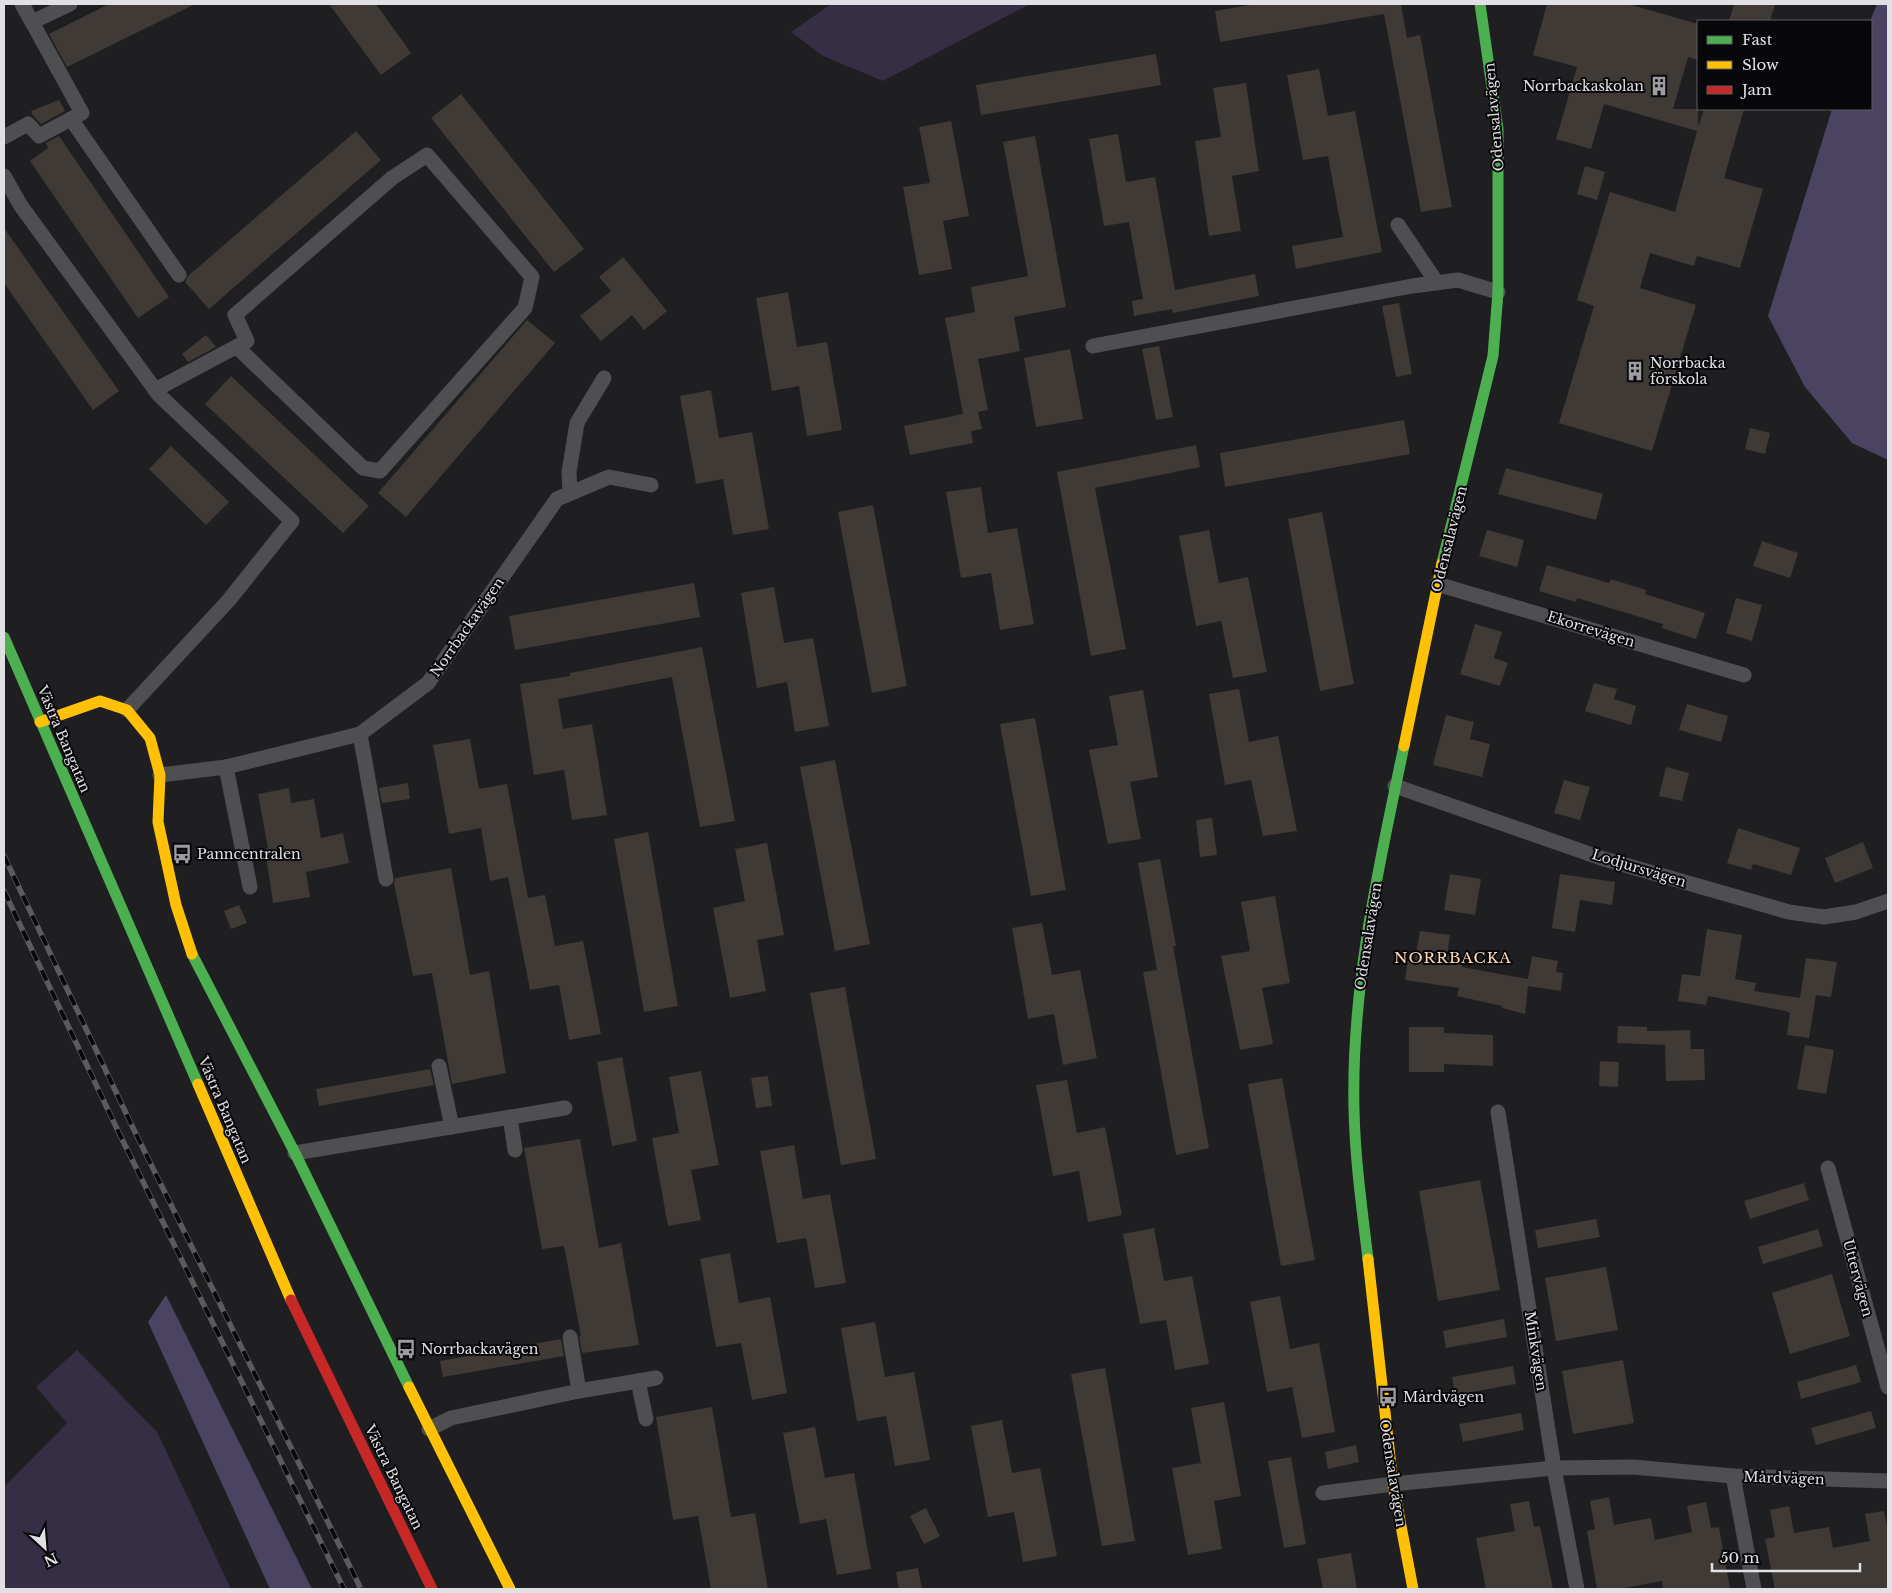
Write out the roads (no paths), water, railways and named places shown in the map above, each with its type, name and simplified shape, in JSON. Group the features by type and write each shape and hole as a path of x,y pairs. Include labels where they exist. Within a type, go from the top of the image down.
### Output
{"street":[{"path":"4,136 28,124 39,136 82,114 22,4"},
{"path":"32,22 70,4"},
{"name":"Odensalavägen","path":"1413,1589 1393,1484 1377,1354 1354,1107 1358,1003 1371,904 1437,584 1489,377 1498,292 1498,129 1480,4"},
{"path":"71,119 179,275"},
{"path":"155,390 246,341 235,315 392,178 428,155 532,277 526,308 380,471 362,468 237,347"},
{"path":"4,176 21,206 155,390 292,521 229,600 127,710"},
{"path":"1398,225 1437,283"},
{"path":"1093,346 1458,280 1498,292"},
{"path":"570,492 569,472 577,423 604,378"},
{"name":"Norrbackavägen","path":"160,775 226,767 360,734 428,682 558,499 570,492 609,477 651,485"},
{"name":"Ekorrevägen","path":"1437,584 1744,675"},
{"name":"Västra Bangatan","path":"4,637 288,1293 432,1589"},
{"path":"40,722 69,710 100,701 127,710 150,738 160,775 158,822 176,905 194,959 294,1153 429,1429 510,1589"},
{"path":"360,734 386,879"},
{"path":"226,767 250,887"},
{"name":"Lodjursvägen","path":"1395,786 1604,858 1789,912 1824,917 1856,912 1888,901"},
{"path":"439,1066 452,1127"},
{"path":"294,1153 564,1108"},
{"name":"Minkvägen","path":"1498,1112 1554,1468 1577,1589"},
{"path":"510,1117 515,1150"},
{"name":"Uttervägen","path":"1828,1168 1888,1386"},
{"path":"570,1337 579,1391"},
{"path":"429,1429 451,1418 579,1391 656,1378"},
{"path":"638,1381 646,1419"},
{"name":"Mårdvägen","path":"1322,1494 1393,1484 1554,1468 1632,1467 1733,1476 1888,1481"},
{"path":"1733,1476 1754,1589"}],"railway":[{"path":"4,856 134,1130 361,1589"},
{"path":"4,891 119,1133 344,1589"}],"place":[{"name":"Norrbackaskolan","path":"1659,86"},
{"name":"Norrbacka förskola","path":"1635,371"},
{"name":"Panncentralen","path":"182,854"},
{"name":"Norrbackavägen","path":"406,1349"},
{"name":"Mårdvägen","path":"1388,1397"}],"district":[{"name":"NORRBACKA","path":"1453,958"}]}
